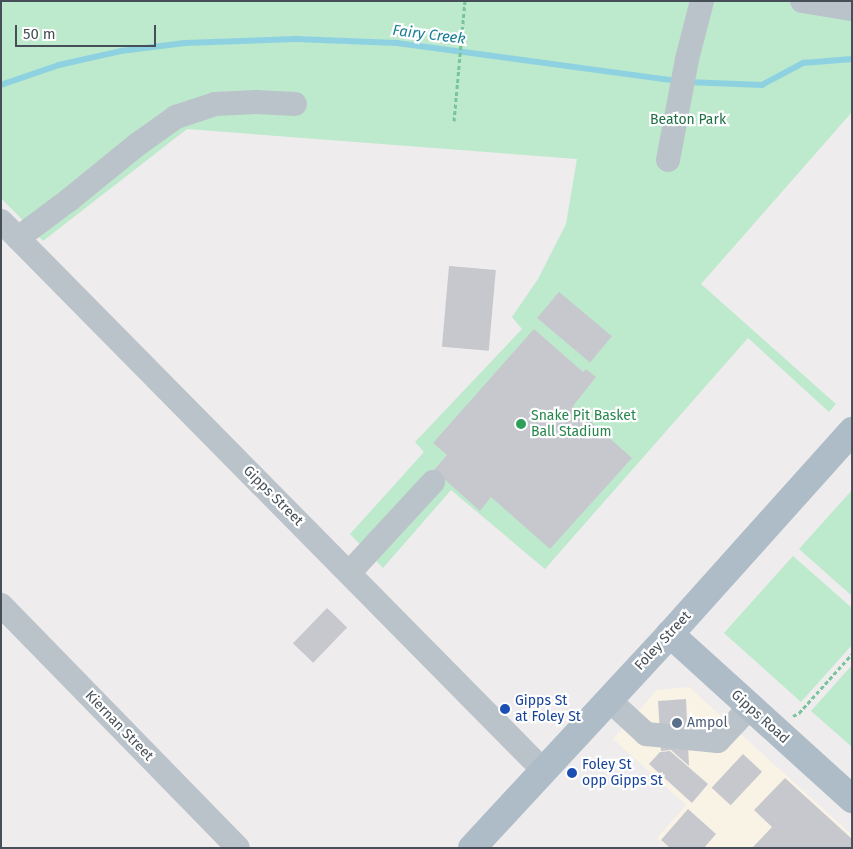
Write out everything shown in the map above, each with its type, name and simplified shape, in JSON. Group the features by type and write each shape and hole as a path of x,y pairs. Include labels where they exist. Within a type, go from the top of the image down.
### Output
{"main road":[{"name":"Foley Street","path":"472,848 670,634 852,431"},
{"name":"Gipps Road","path":"670,634 852,800"}],"street":[{"path":"668,160 687,59 702,1"},
{"path":"802,1 852,9"},
{"path":"7,231 70,200 138,144 176,117 215,104 256,102 295,104"},
{"name":"Gipps Street","path":"7,231 544,771"},
{"path":"349,573 433,482"},
{"name":"Kiernan Street","path":"1,605 238,848"},
{"path":"608,699 646,734 718,741 750,708"}],"path":[{"path":"454,121 465,1"},
{"path":"793,716 799,713 852,654"}],"shaded area":[{"path":"689,687 852,835 852,848 669,848 657,838 686,805 613,739 657,690"}],"green space":[{"name":"Beaton Park","path":"1,1 852,1 852,112 701,284 836,404 829,412 748,338 545,569 451,490 383,568 350,534 424,452 415,442 522,329 512,317 538,279 566,224 577,159 187,129 43,241 1,198"},
{"path":"852,490 852,596 799,549"},
{"path":"793,556 852,608 852,645 801,702 724,633"},
{"path":"852,665 852,747 811,711"}],"building":[{"path":"449,266 496,270 489,351 442,347"},
{"path":"559,292 612,336 590,362 537,318"},
{"name":"Snake Pit Basket Ball Stadium","path":"534,329 583,372 586,369 596,377 573,406 632,458 550,549 491,497 480,511 434,470 447,455 433,443"},
{"path":"327,608 347,627 313,663 293,643"},
{"path":"686,699 689,766 671,750 661,751 658,701"},
{"path":"670,751 708,784 692,803 649,764 660,752"},
{"path":"743,754 762,772 731,805 712,788"},
{"path":"785,778 852,839 852,848 752,848 772,827 754,810"},
{"path":"688,809 716,834 704,848 670,848 661,840"}],"waterway":[{"name":"Fairy Creek","path":"1,85 59,65 121,51 185,43 296,39 397,43 678,81"},
{"name":"Fairy Creek","path":"687,82 762,85 803,63 852,59"}],"place":[{"name":"Snake Pit Basket Ball Stadium","path":"521,424"},
{"name":"Gipps St at Foley St","path":"505,709"},
{"name":"Ampol","path":"677,723"},
{"name":"Foley St opp Gipps St","path":"572,773"}]}
